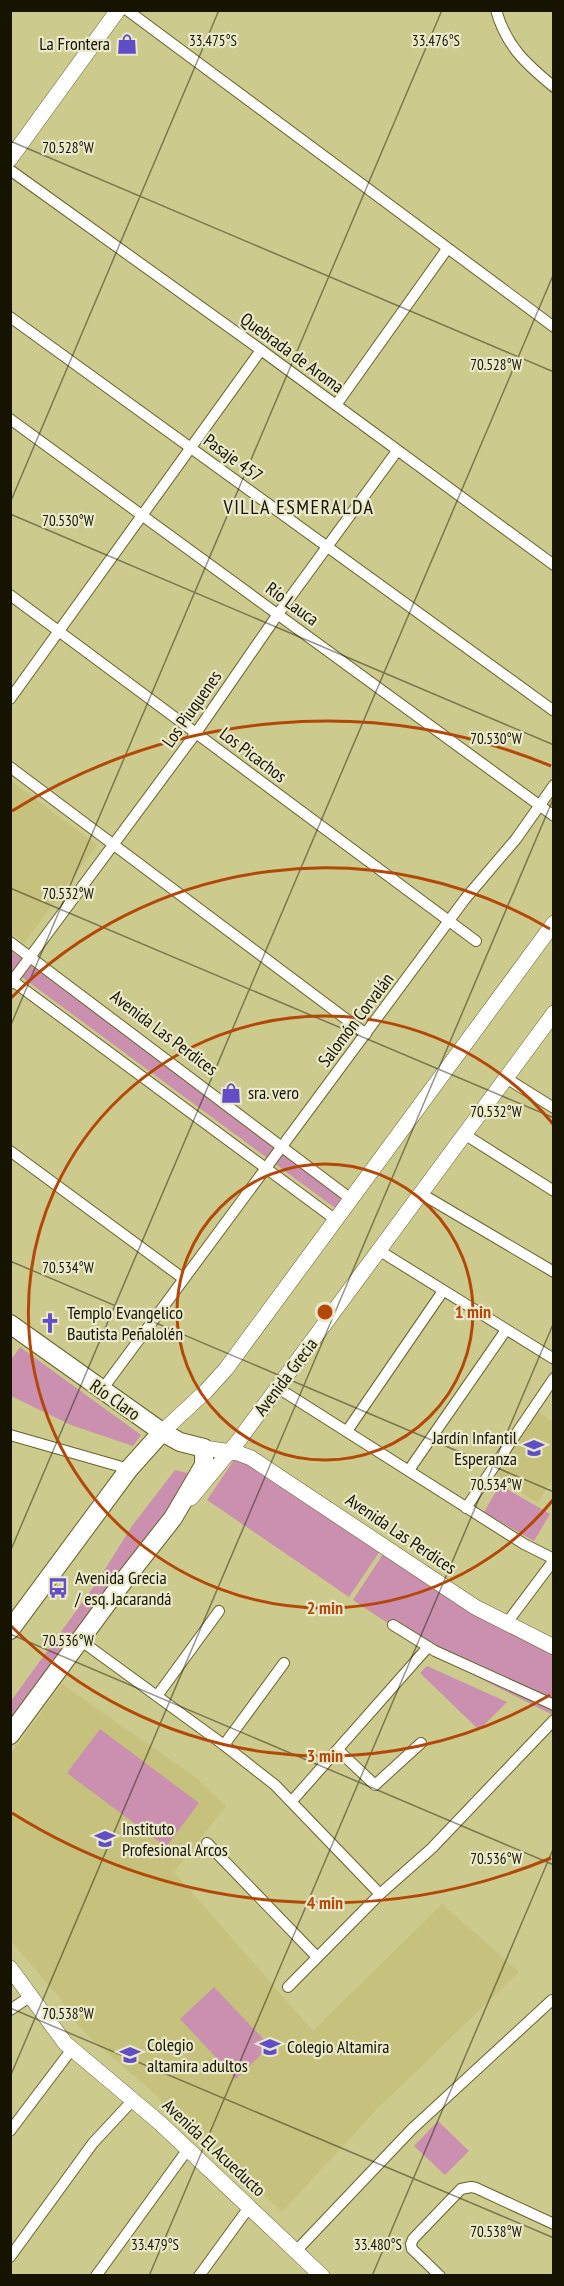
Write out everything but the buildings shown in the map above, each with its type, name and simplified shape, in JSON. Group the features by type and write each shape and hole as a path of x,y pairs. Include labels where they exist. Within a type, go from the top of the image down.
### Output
{"main road":[{"path":"10,159 118,10"},
{"path":"10,1630 129,1469 162,1432 226,1369 554,923"},
{"name":"Avenida Grecia","path":"10,1735 173,1518 230,1452 552,1018"},
{"name":"Río Claro","path":"10,1324 101,1391 162,1432 180,1442 230,1452"},
{"path":"173,1518 204,1465 204,1448"},
{"name":"Avenida Las Perdices","path":"230,1452 246,1455 264,1465 475,1607 554,1647"},
{"name":"Avenida El Acueducto","path":"10,1968 72,2049 188,2149 322,2276"}],"street":[{"path":"127,10 554,327"},
{"path":"496,10 511,47 554,87"},
{"name":"Quebrada de Aroma","path":"10,170 261,350 554,565"},
{"path":"336,405 447,249"},
{"name":"Pasaje 457","path":"10,317 554,711"},
{"path":"10,699 261,350"},
{"name":"Río Lauca","path":"10,419 554,816"},
{"name":"Los Piuquenes","path":"11,981 196,733 278,614 397,451"},
{"name":"Los Picachos","path":"10,595 476,941"},
{"path":"10,767 366,1034"},
{"name":"Salomón Corvalán","path":"101,1391 450,921 516,839 554,785"},
{"name":"Avenida Las Perdices","path":"10,942 351,1199"},
{"path":"11,981 336,1220"},
{"path":"506,1077 554,1108"},
{"path":"464,1134 554,1191"},
{"path":"10,1151 184,1279"},
{"path":"420,1193 554,1272"},
{"path":"380,1251 554,1359"},
{"path":"347,1431 443,1291"},
{"path":"409,1470 506,1330"},
{"path":"466,1508 554,1377"},
{"path":"278,1388 466,1508 554,1560 506,1624"},
{"path":"10,1434 129,1469"},
{"path":"157,1696 219,1611"},
{"path":"393,1624 428,1647 554,1705"},
{"path":"80,1640 224,1745 292,1801 380,1894"},
{"path":"292,1801 428,1647"},
{"path":"224,1745 284,1663"},
{"path":"288,1987 380,1894 432,1848 554,1720"},
{"path":"338,1750 375,1785 421,1743"},
{"path":"207,1843 317,1957"},
{"path":"10,2010 31,1996"},
{"path":"296,2251 412,2129 552,2000"},
{"path":"10,2131 72,2049"},
{"path":"12,2251 93,2143 133,2100"},
{"path":"96,2276 188,2149"},
{"path":"440,2276 412,2249 411,2244 413,2239 461,2189 476,2188 554,2224"},
{"path":"199,2276 250,2206"}],"shaded area":[{"path":"10,780 97,845 24,943 11,933"},
{"path":"11,951 344,1195 335,1208 11,969"},
{"path":"20,1347 141,1435 133,1446 71,1425 11,1396 11,1360"},
{"name":"Jardín Infantil Esperanza","path":"539,1412 553,1422 554,1478 537,1503 496,1475"},
{"path":"236,1457 380,1551 349,1597 207,1500"},
{"path":"175,1470 191,1474 191,1482 11,1722 11,1701 97,1582 132,1526"},
{"path":"500,1485 550,1514 534,1541 484,1512"},
{"path":"383,1554 472,1613 553,1655 553,1715 443,1660 353,1600"},
{"path":"427,1666 507,1702 479,1730 420,1673"},
{"name":"Colegio Altamira","path":"62,1684 195,1777 226,1806 174,1872 313,2031 442,1904 519,1972 378,2108 282,2212 148,2088 92,2040 11,1941 11,1754"},
{"path":"100,1729 199,1803 166,1847 67,1773"},
{"path":"214,1987 270,2046 236,2079 180,2019"},
{"path":"438,2121 469,2151 445,2175 414,2146"}],"place":[{"name":"La Frontera","path":"127,44"},
{"name":"sra. vero","path":"231,1093"},
{"name":"Templo Evangelico Bautista Peñalolén","path":"50,1323"},
{"name":"Jardín Infantil Esperanza","path":"534,1448"},
{"name":"Avenida Grecia / esq. Jacarandá","path":"58,1588"},
{"name":"Instituto Profesional Arcos","path":"105,1839"},
{"name":"Colegio Altamira","path":"270,2047"},
{"name":"Colegio altamira adultos","path":"130,2055"}],"district":[{"name":"VILLA ESMERALDA","path":"299,507"}]}
